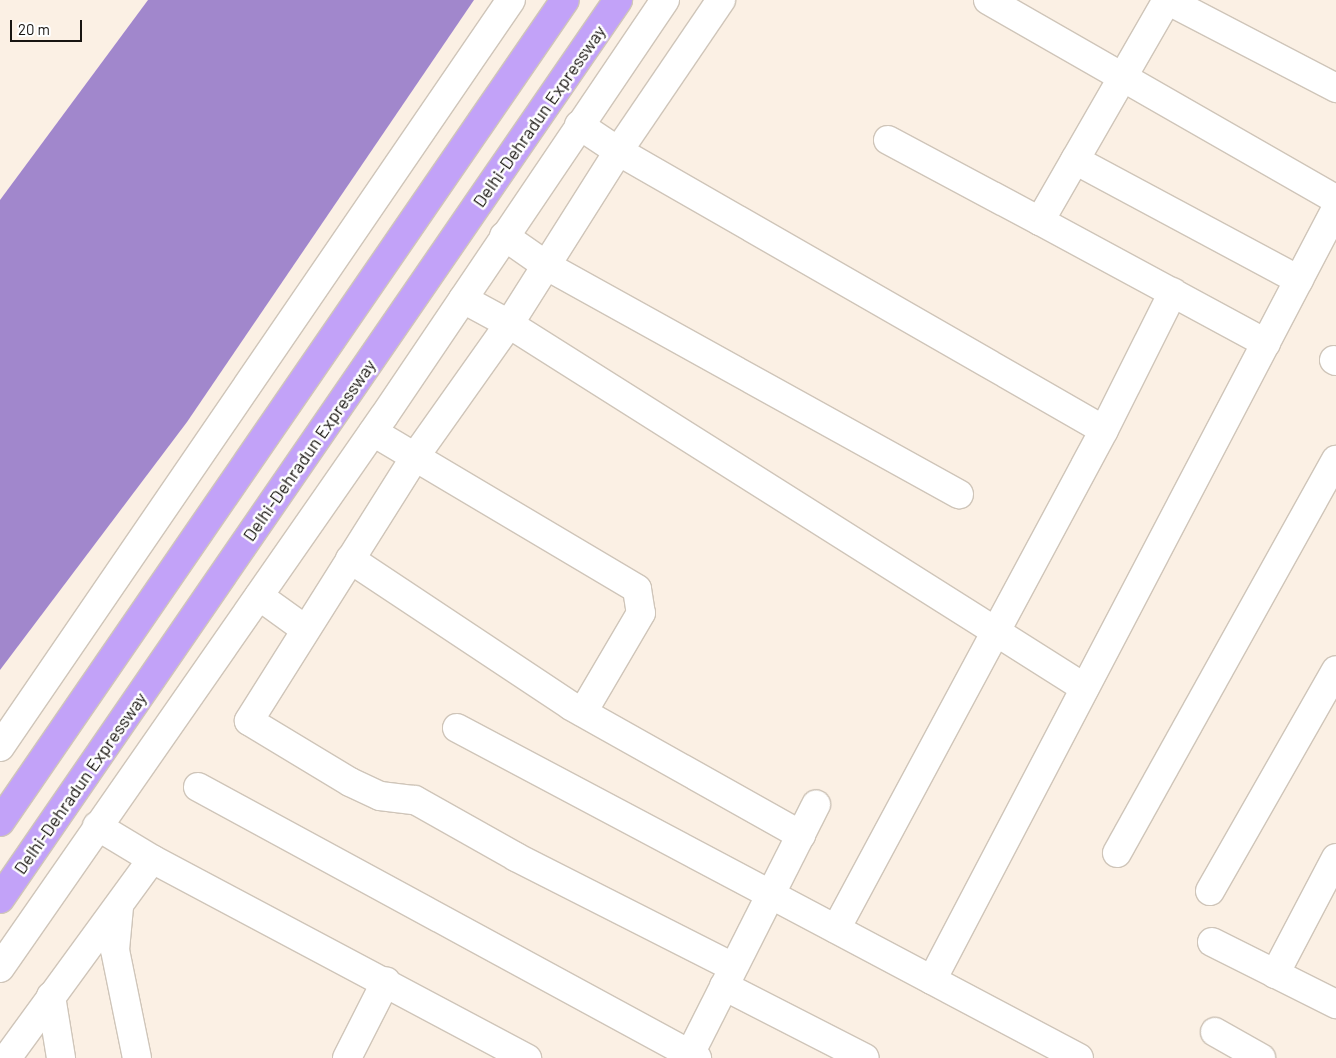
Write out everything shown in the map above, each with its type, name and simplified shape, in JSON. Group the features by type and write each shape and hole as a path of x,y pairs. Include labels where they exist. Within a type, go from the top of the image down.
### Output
{"highway":[{"path":"0,822 565,0"},
{"name":"Delhi-Dehradun Expressway","path":"0,899 618,0"}],"street":[{"path":"0,747 511,0"},
{"path":"0,968 107,832 284,614 396,446 506,323 544,264 665,0"},
{"path":"721,0 602,140 511,241 471,303 396,446 350,559 284,614 249,721 350,782 380,796 415,800 728,977 865,1058"},
{"path":"988,0 1121,79 1336,199"},
{"path":"1040,221 1167,0 1336,88"},
{"path":"602,140 1104,430"},
{"path":"888,140 1266,343"},
{"path":"1075,160 1299,280"},
{"path":"932,980 1299,280 1327,249 1336,209"},
{"path":"511,241 544,264 960,494"},
{"path":"836,929 1104,430 1173,292"},
{"path":"471,303 506,323 1085,688"},
{"path":"396,446 637,589 641,614 583,712"},
{"path":"1117,853 1336,460"},
{"path":"350,559 583,712 801,835"},
{"path":"1210,891 1328,679 1336,670"},
{"path":"457,728 1079,1058"},
{"path":"198,787 692,1057 728,977 816,805"},
{"path":"107,832 147,857 386,980 527,1058"},
{"path":"7,1058 51,996 120,907 147,857"},
{"path":"1275,974 1336,858"},
{"path":"120,907 115,950 137,1058"},
{"path":"1212,942 1336,1004"},
{"path":"347,1058 386,980"},
{"path":"51,996 61,1058"},
{"path":"1215,1032 1261,1058"}],"shaded area":[{"path":"148,0 474,0 187,422 0,670 0,200"}]}
